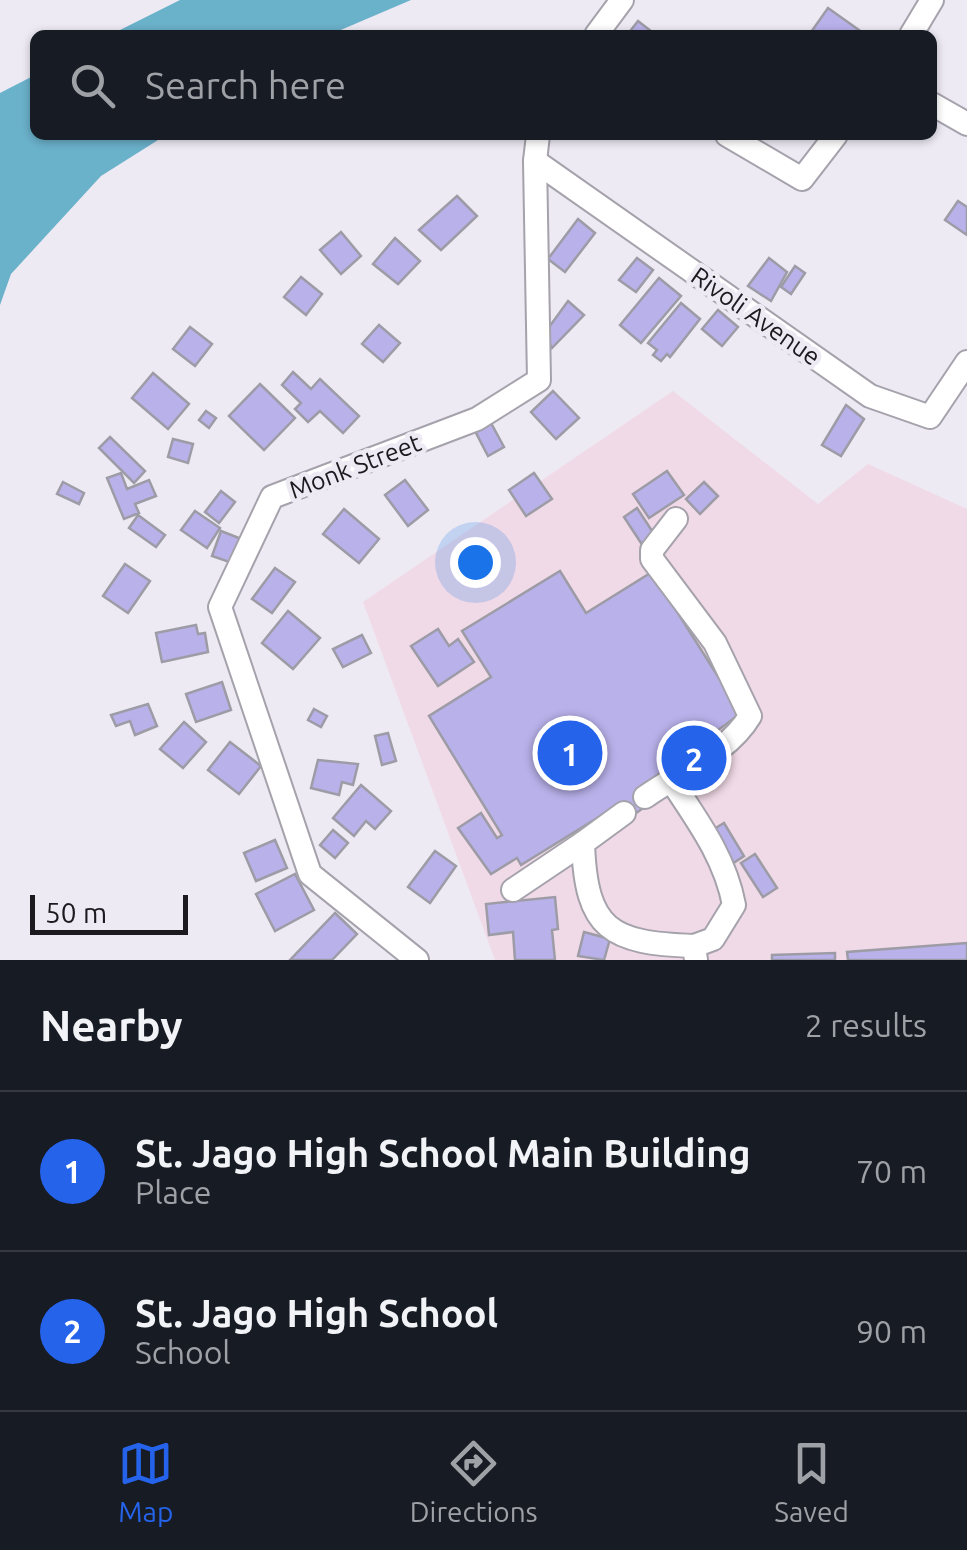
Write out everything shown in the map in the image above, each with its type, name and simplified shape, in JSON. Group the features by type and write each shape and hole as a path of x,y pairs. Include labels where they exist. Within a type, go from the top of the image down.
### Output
{"street":[{"path":"600,30 622,0"},
{"path":"915,30 932,0"},
{"path":"937,107 967,124"},
{"name":"Monk Street","path":"417,960 310,874 220,607 272,498 477,418 538,380 537,140"},
{"path":"736,140 802,179 832,140"},
{"name":"Rivoli Avenue","path":"535,161 870,396 930,417 967,362"},
{"path":"645,796 720,748 743,728 750,716 715,643 652,559 652,550 676,519"},
{"path":"583,843 584,878 593,910 611,928 656,952 695,953 713,939 734,905 729,878 712,842 670,779"},
{"path":"513,890 624,813"}],"shaded area":[{"path":"673,391 818,504 868,464 967,509 967,960 495,960 363,602"}],"water":[{"path":"180,0 411,0 341,30 120,30"},
{"path":"30,78 30,140 158,140 101,176 11,274 0,305 0,93"}],"building":[{"path":"828,8 859,30 813,30"},
{"path":"638,21 650,30 631,30"},
{"path":"457,196 477,216 441,250 419,230"},
{"path":"958,201 967,207 967,235 945,220"},
{"path":"578,219 595,233 565,272 548,259"},
{"path":"341,232 361,256 341,274 320,250"},
{"path":"395,238 420,261 398,284 373,264"},
{"path":"637,258 653,270 636,292 619,280"},
{"path":"769,258 787,272 771,301 748,286"},
{"path":"795,266 805,273 791,294 781,287"},
{"path":"301,277 322,294 306,315 284,297"},
{"path":"659,278 681,296 641,343 620,325"},
{"path":"568,301 584,315 552,348 544,334"},
{"path":"681,303 700,319 670,357 667,354 661,361 653,355 657,350 648,343"},
{"path":"718,310 738,327 722,346 702,329"},
{"path":"379,325 400,343 383,362 362,344"},
{"path":"190,327 212,344 195,366 173,349"},
{"path":"293,372 311,389 320,379 359,416 343,433 320,411 308,422 295,409 301,403 282,385"},
{"path":"153,373 189,404 168,429 132,398"},
{"path":"260,384 295,418 264,450 229,416"},
{"path":"553,391 579,418 556,439 531,412"},
{"path":"846,405 864,419 841,456 822,445"},
{"path":"206,411 216,418 209,428 199,420"},
{"path":"491,423 504,447 488,456 475,431"},
{"path":"110,437 145,471 134,483 99,448"},
{"path":"173,439 193,444 188,463 168,457"},
{"path":"667,471 684,495 649,518 633,494"},
{"path":"121,473 127,489 149,480 156,496 135,504 139,513 124,519 107,478"},
{"path":"534,473 552,499 526,516 509,490"},
{"path":"405,480 428,510 408,526 385,495"},
{"path":"63,482 84,493 79,504 57,494"},
{"path":"704,482 718,496 700,514 686,499"},
{"path":"221,491 235,502 219,523 205,512"},
{"path":"637,508 656,537 643,546 624,517"},
{"path":"344,509 379,539 359,563 323,534"},
{"path":"195,511 220,528 207,548 181,530"},
{"path":"138,515 165,535 156,547 129,528"},
{"path":"221,531 244,540 235,564 212,556"},
{"path":"125,564 150,581 128,613 103,596"},
{"path":"275,568 295,582 272,613 252,599"},
{"path":"560,571 586,613 652,572 741,713 639,789 650,803 628,819 602,815 521,865 517,858 491,874 458,828 481,813 497,838 502,835 429,716 491,677 462,631"},
{"path":"288,611 320,638 293,669 262,643"},
{"path":"196,625 198,634 205,633 208,652 162,662 156,633"},
{"path":"438,629 449,646 458,639 474,662 438,686 411,646"},
{"path":"362,635 371,653 343,667 333,649"},
{"path":"222,682 231,710 196,722 186,694"},
{"path":"148,704 157,726 135,735 130,721 116,726 111,715"},
{"path":"314,709 327,716 321,727 308,720"},
{"path":"184,722 206,742 183,768 160,749"},
{"path":"388,733 396,761 382,765 375,736"},
{"path":"230,742 261,766 239,794 208,770"},
{"path":"318,760 358,764 353,785 342,782 339,795 311,788"},
{"path":"361,785 391,811 375,829 366,821 354,836 333,818"},
{"path":"724,823 744,856 732,864 711,831"},
{"path":"333,830 348,843 335,858 320,845"},
{"path":"275,840 287,868 256,881 244,853"},
{"path":"435,851 456,866 430,903 408,887"},
{"path":"755,854 777,888 763,897 741,863"},
{"path":"295,874 314,910 275,931 256,894"},
{"path":"555,897 555,960 515,960 513,932 489,935 486,904"},
{"path":"335,913 357,934 332,960 290,960"},
{"path":"584,932 610,939 604,960 578,956"},
{"path":"967,943 967,960 848,960 847,952"},
{"path":"835,953 835,960 772,960 772,955"}],"place":[{"name":"St. Jago High School Main Building","path":"570,753"},
{"name":"St. Jago High School","path":"694,758"}]}
